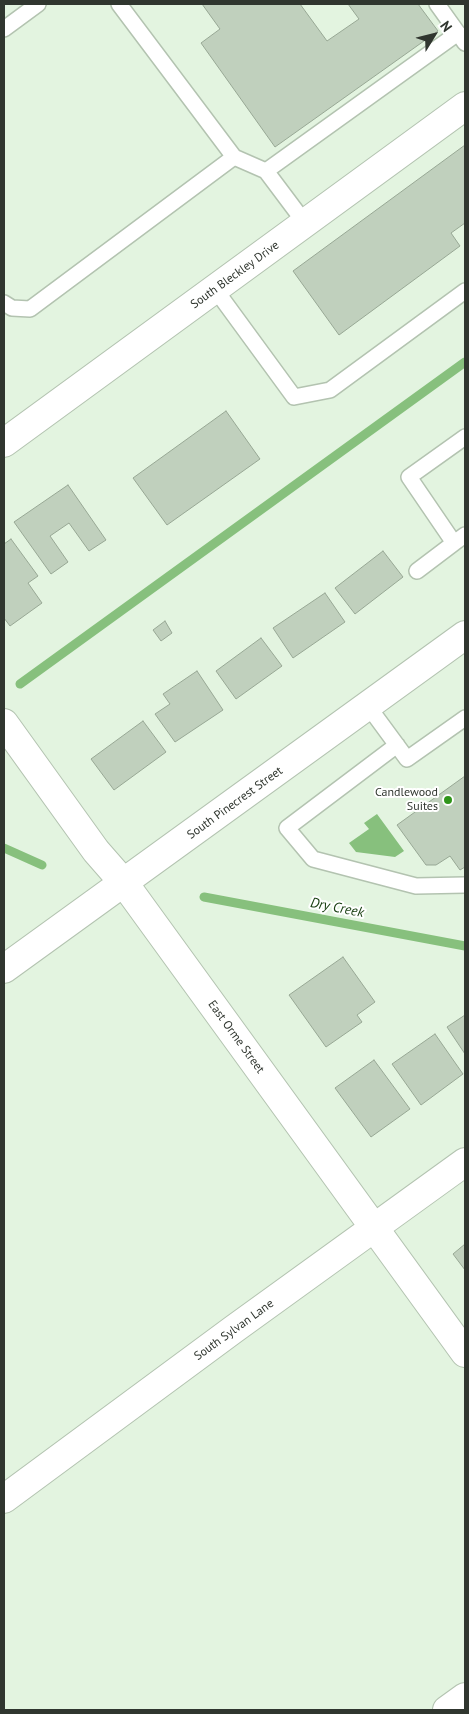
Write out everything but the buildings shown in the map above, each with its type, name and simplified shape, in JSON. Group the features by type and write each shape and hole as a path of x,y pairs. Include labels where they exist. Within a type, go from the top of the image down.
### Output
{"street":[{"name":"South Bleckley Drive","path":"4,443 465,106"},
{"name":"South Pinecrest Street","path":"4,970 465,635"},
{"name":"East Orme Street","path":"4,723 96,851 124,883 465,1353"},
{"name":"South Sylvan Lane","path":"4,1499 465,1162"},
{"path":"447,1710 465,1697"}],"lane":[{"path":"4,29 38,4"},
{"path":"119,4 234,157 266,171 305,223"},
{"path":"266,171 462,38 437,4"},
{"path":"4,303 12,308 30,308 234,157"},
{"path":"215,289 294,397 330,390 465,291"},
{"path":"417,571 460,539 409,477 465,437"},
{"path":"368,706 407,759 465,718"},
{"path":"397,745 287,828 313,859 416,886 465,885"}],"shaded area":[{"path":"377,814 404,851 395,857 356,852 349,843 369,829 364,823"}],"waterway":[{"path":"20,684 465,362"},
{"name":"Dry Creek","path":"4,848 42,865"},
{"name":"Dry Creek","path":"204,897 465,946"}],"place":[{"name":"Candlewood Suites","path":"448,800"}]}
